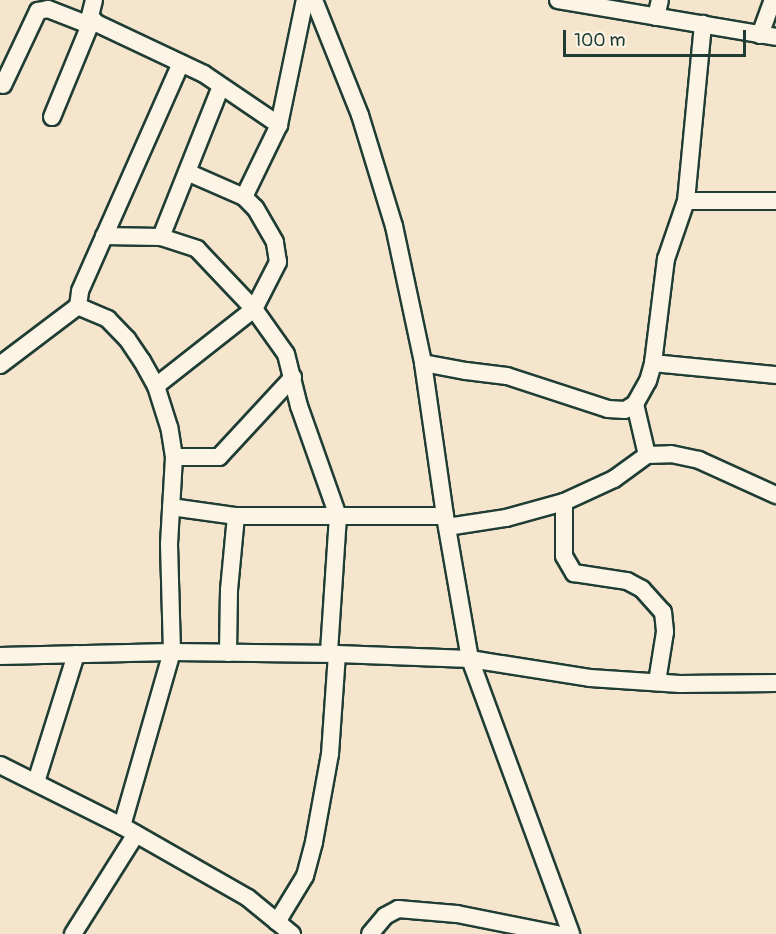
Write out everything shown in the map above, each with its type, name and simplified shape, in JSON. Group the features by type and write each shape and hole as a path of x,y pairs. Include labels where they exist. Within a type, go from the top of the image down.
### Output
{"street":[{"path":"52,117 90,22 94,0"},
{"path":"306,0 321,18"},
{"path":"244,197 279,125 306,0"},
{"path":"314,0 336,49 376,162 394,226 423,363 446,521 470,660 572,934"},
{"path":"325,0 336,49"},
{"path":"561,0 768,36 773,0"},
{"path":"656,17 660,0"},
{"path":"3,86 38,11 48,9 90,22 181,63 221,86 279,125"},
{"path":"423,363 466,372 507,376 608,410 625,410 635,404 648,381 653,363 666,259 686,201 703,24"},
{"path":"0,365 78,306 80,291 181,63"},
{"path":"161,237 221,86"},
{"path":"156,386 254,309 275,272 278,252 264,223 244,197 187,172"},
{"path":"686,201 776,201"},
{"path":"104,236 161,237 197,249 254,309 286,354 299,406 338,516 330,754 314,842 305,876 277,922"},
{"path":"73,934 129,830 172,652 171,507 174,457 169,427 156,386 127,339 108,319 78,306"},
{"path":"653,363 776,375"},
{"path":"174,457 219,457 293,377"},
{"path":"635,404 647,455"},
{"path":"171,507 236,516 338,516 446,521 506,519 564,502 614,478 647,455 671,454 699,460 776,495"},
{"path":"564,502 564,556 574,573 627,581 642,589 663,612 665,632 657,682"},
{"path":"228,653 236,516"},
{"path":"0,656 172,652 333,654 470,660 590,678 657,682 776,683"},
{"path":"36,782 76,654"},
{"path":"0,765 129,830 248,898 292,934"},
{"path":"370,934 385,916 398,909 457,914 557,934"}]}
